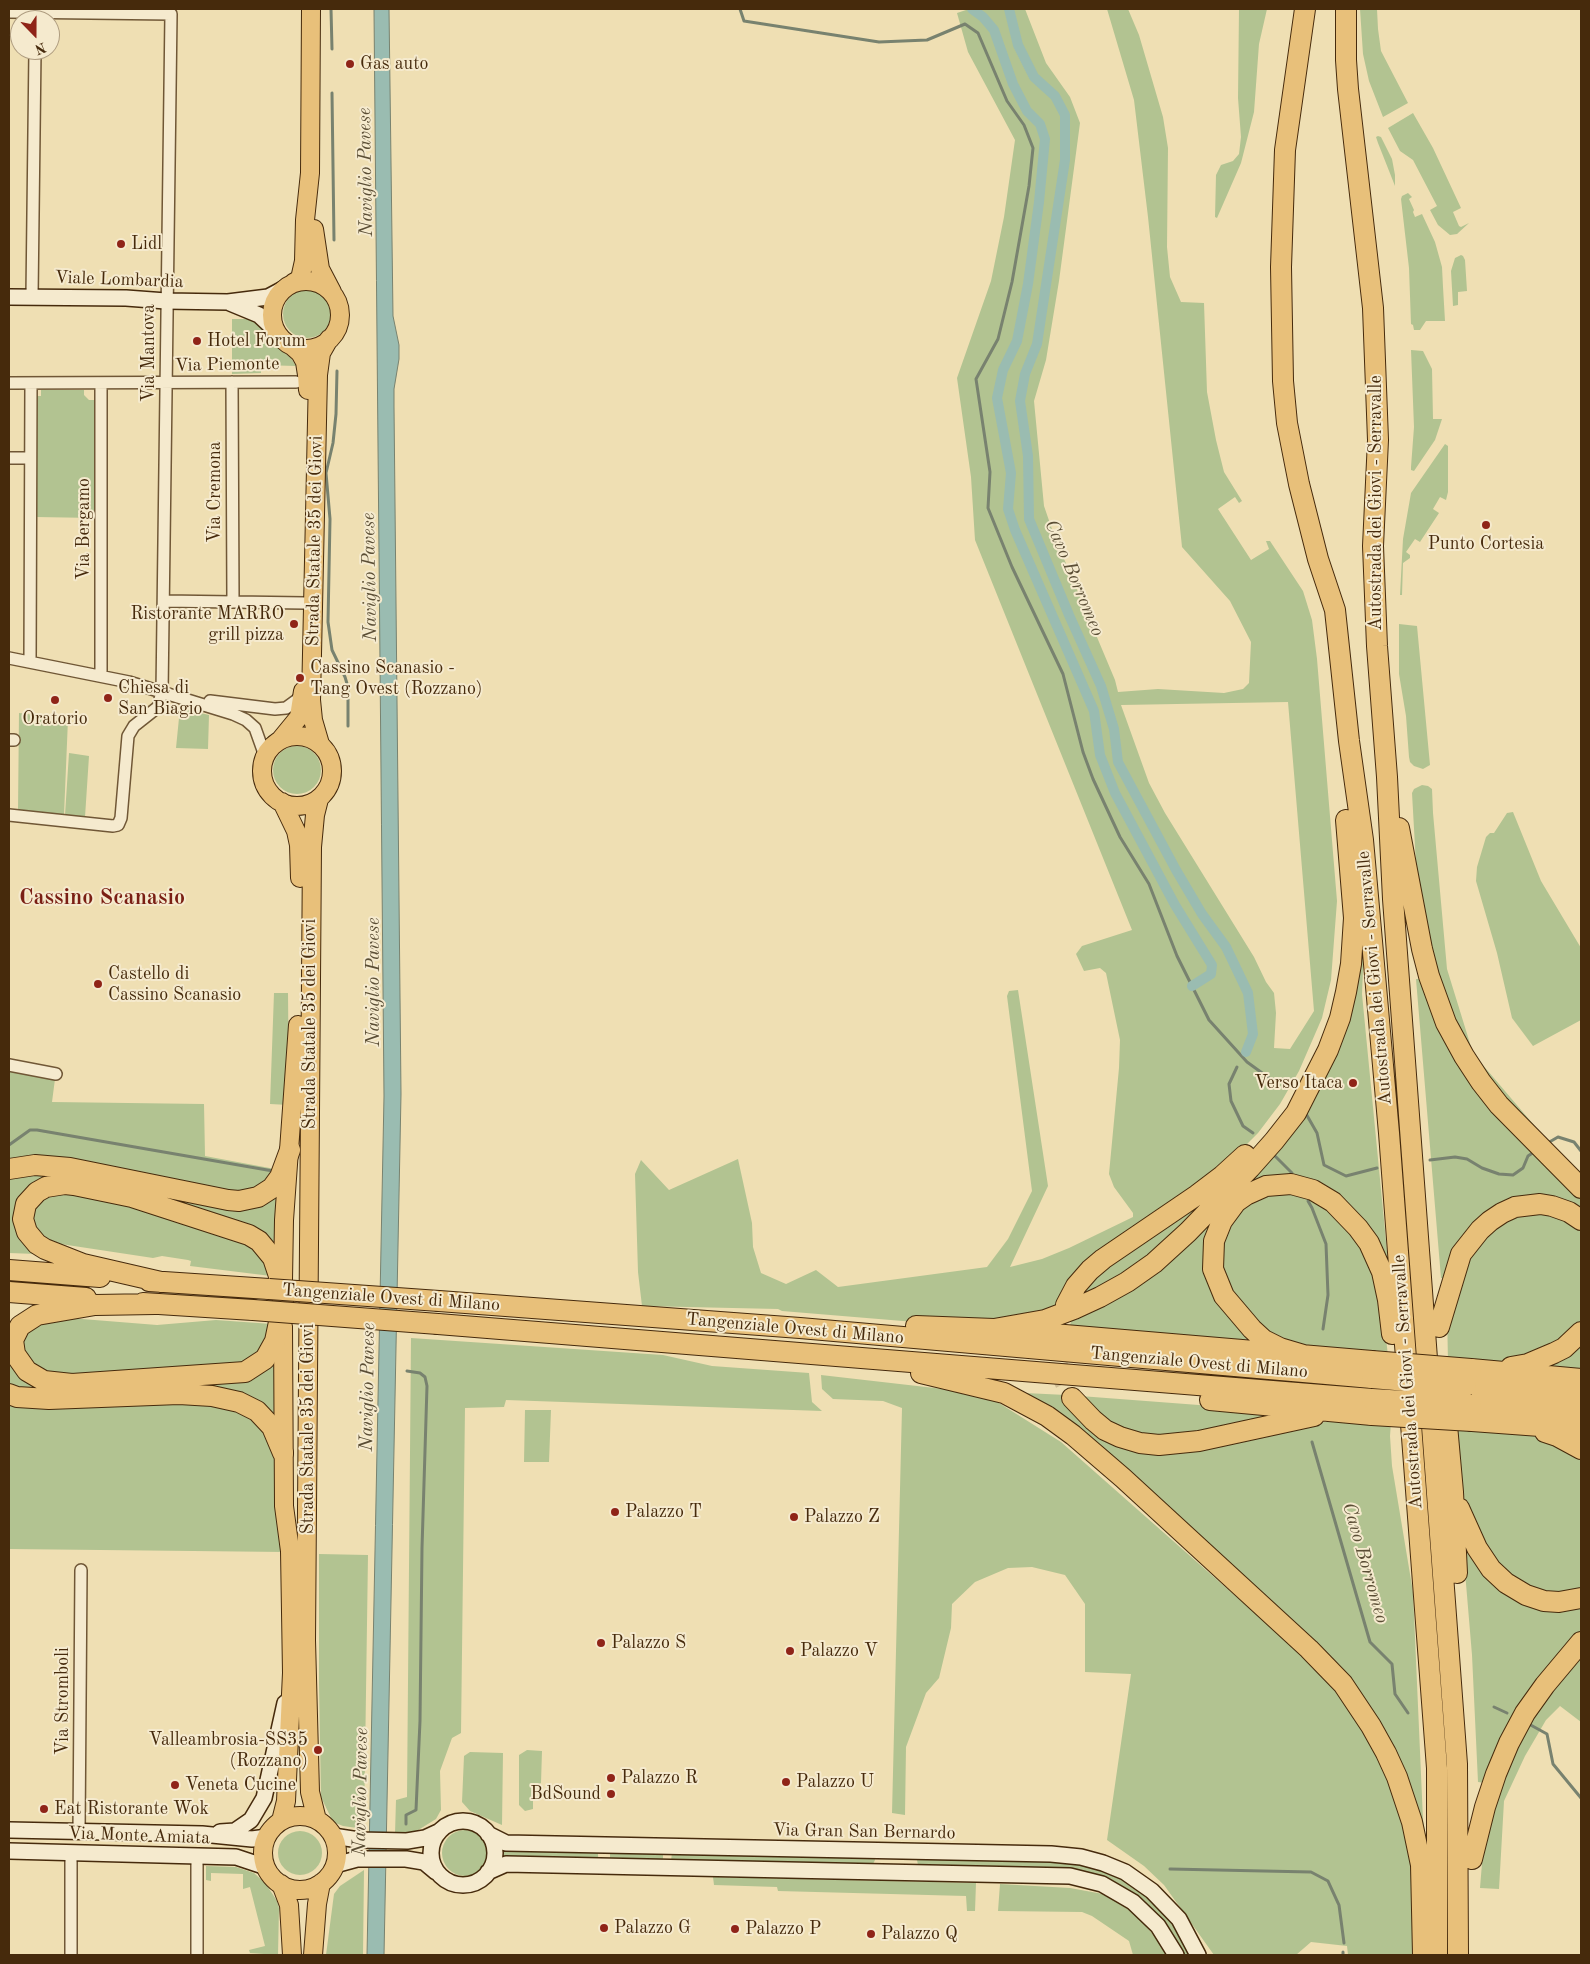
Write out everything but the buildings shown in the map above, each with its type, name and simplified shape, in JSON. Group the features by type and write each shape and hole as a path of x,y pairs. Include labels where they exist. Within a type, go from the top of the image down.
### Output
{"highway":[{"name":"Autostrada dei Giovi - Serravalle","path":"1305,9 1285,150 1281,267 1282,381 1287,423 1299,484 1318,559 1335,610 1349,741 1365,860 1391,1153 1437,1768 1437,1955"},
{"name":"Autostrada dei Giovi - Serravalle","path":"1346,9 1348,88 1373,308 1378,440 1373,546 1377,646 1387,777 1393,899 1457,1764 1458,1955"},
{"path":"1066,1305 1076,1286 1102,1259 1169,1216 1222,1176 1248,1153 1285,1105 1313,1053 1325,1023 1339,964 1345,910 1349,741"},
{"path":"1387,777 1402,839 1422,949 1429,976 1446,1023 1464,1056 1493,1097 1520,1128 1581,1188"},
{"path":"994,1329 1045,1320 1074,1309 1100,1297 1154,1263 1188,1232 1250,1168 1274,1142 1296,1113 1328,1050 1346,992 1352,956 1354,918 1346,820"},
{"path":"1393,899 1409,979 1453,1492 1472,1859 1463,1955"},
{"path":"9,1169 35,1165 70,1168 239,1201 258,1197 272,1188 280,1177 290,1150"},
{"path":"155,1304 95,1305 37,1315 20,1326 13,1340 15,1354 27,1371 44,1381 72,1384 245,1372 265,1359 276,1341 276,1296 281,1282 273,1258 259,1241 249,1235 132,1197 65,1184 46,1188 30,1198 26,1204 23,1219 27,1232 37,1244 45,1249 83,1264 161,1282"},
{"path":"1372,1370 1307,1356 1280,1348 1264,1340 1229,1304 1215,1274 1212,1250 1222,1221 1236,1202 1266,1186 1291,1184 1313,1190 1324,1196 1346,1214 1369,1243 1384,1280 1388,1300 1406,1472 1420,1540"},
{"path":"1439,1327 1462,1254 1480,1230 1490,1221 1515,1207 1540,1204 1569,1212 1581,1220"},
{"name":"Tangenziale Ovest di Milano","path":"9,1270 161,1282 276,1296 439,1301 1372,1370 1473,1375 1581,1395"},
{"name":"Tangenziale Ovest di Milano","path":"9,1292 846,1357 1372,1407 1471,1413 1581,1414"},
{"path":"800,1328 908,1326 994,1329 1307,1356"},
{"path":"1473,1375 1542,1359 1564,1348 1581,1332"},
{"path":"846,1357 924,1373 1004,1393 1040,1412 1073,1435 1111,1467 1309,1649 1342,1684 1362,1711 1386,1753 1400,1784 1412,1822 1421,1865 1423,1955"},
{"path":"924,1373 1336,1412"},
{"path":"1473,1375 1581,1379"},
{"path":"9,1394 17,1397 49,1399 179,1394 221,1398 239,1402 257,1411 272,1427 283,1453"},
{"path":"1072,1398 1087,1415 1105,1430 1140,1443 1159,1445 1199,1441 1336,1412 1372,1407"},
{"path":"1471,1413 1557,1436 1581,1449"},
{"path":"1520,1425 1581,1429"},
{"path":"1453,1492 1477,1548 1491,1569 1506,1583 1526,1596 1544,1601 1559,1602 1581,1598"},
{"path":"1472,1859 1485,1807 1509,1743 1525,1713 1545,1685 1581,1642"}],"main road":[{"path":"310,173 305,220 304,261 300,279 288,286 275,299 272,312 272,322 283,340 292,346 302,349 322,345 336,330 340,317 339,306 324,279 318,263 310,173 311,9"},
{"path":"288,286 302,281 313,282 324,286 333,295"},
{"name":"Viale Lombardia","path":"9,297 126,298 228,302 268,297 288,286"},
{"name":"Viale Lombardia","path":"228,302 259,315 276,331"},
{"name":"Strada Statale 35 dei Giovi","path":"320,744 313,720 311,700 318,375 321,353 329,339"},
{"name":"Strada Statale 35 dei Giovi","path":"281,739 299,717 304,686 307,374 302,356 292,346"},
{"path":"301,736 311,738 320,744 328,753 332,765 332,778 327,789 319,798 301,806 282,802 273,796 264,782 262,766 265,756 272,746 281,739 301,736"},
{"name":"Strada Statale 35 dei Giovi","path":"317,1820 310,1792 306,1621 312,854 315,815 319,798"},
{"name":"Strada Statale 35 dei Giovi","path":"282,802 296,831 299,845 290,1551"},
{"path":"281,1822 286,1801 292,1672 290,1551 284,1506 276,1296 290,1150 298,1025"},
{"path":"202,1834 235,1831 251,1820 264,1798 292,1672"},
{"path":"299,1816 317,1820 329,1829 333,1836 337,1850 332,1872 321,1883 312,1888 301,1890 280,1884 272,1877 266,1867 264,1852 267,1837 273,1828 281,1822 299,1816"},
{"path":"333,1836 359,1840 407,1841 425,1838 451,1823 461,1821 476,1824 488,1834 493,1843 495,1853 493,1863 488,1872"},
{"name":"Via Monte Amiata","path":"9,1830 202,1834 252,1840 267,1837"},
{"path":"437,1873 430,1855 438,1832"},
{"name":"Via Gran San Bernardo","path":"488,1834 506,1843 1041,1854 1081,1857 1125,1872 1152,1891 1179,1919 1198,1955"},
{"name":"Via Monte Amiata","path":"9,1852 236,1857 266,1867"},
{"path":"335,1865 357,1859 406,1859 424,1862 449,1882 463,1885 477,1882 488,1872 506,1864 1070,1876 1102,1884 1133,1902 1158,1926 1176,1955"},
{"path":"313,1955 316,1904 321,1883"},
{"path":"280,1884 289,1905 292,1955"}],"street":[{"name":"Via Mantova","path":"60,16 171,14 162,692"},
{"path":"32,296 35,60"},
{"name":"Via Cremona","path":"232,382 233,602"},
{"name":"Via Piemonte","path":"9,383 296,382"},
{"path":"30,662 31,383"},
{"name":"Via Bergamo","path":"102,383 102,676"},
{"path":"9,458 30,458"},
{"path":"164,601 305,603"},
{"path":"9,658 102,676 183,698 246,720 255,728 265,756"},
{"path":"183,698 275,709 286,708 298,700 304,686"},
{"path":"9,815 112,826 118,825 121,818 128,736 134,726 158,707 162,692"},
{"path":"9,1066 56,1074"},
{"name":"Via Stromboli","path":"80,1832 81,1570"},
{"path":"70,1852 71,1955"},
{"path":"196,1955 197,1856"}],"green space":[{"path":"969,9 1025,9 1046,63 1070,97 1080,123 1059,281 1046,360 1034,401 1044,506 1054,535 1115,680 1118,692 1158,689 1224,693 1243,689 1249,683 1251,642 1230,601 1182,547 1134,100 1107,9 1128,9 1139,35 1163,117 1168,148 1167,247 1170,277 1181,302 1204,303 1207,392 1216,440 1224,472 1242,501 1239,503 1235,497 1218,509 1251,560 1269,549 1266,541 1270,541 1303,591 1312,620 1317,659 1337,901 1331,980 1322,1018 1299,1071 1280,1104 1258,1133 1060,1307 1035,1316 939,1324 782,1311 778,1309 642,1306 638,1272 635,1174 641,1160 669,1190 738,1159 752,1223 753,1247 761,1273 786,1284 816,1270 838,1287 987,1267 1008,1239 1032,1191 1007,996 1009,991 1018,990 1048,1186 1010,1267 1042,1259 1133,1217 1133,1213 1114,1187 1109,1174 1120,1040 1106,973 1100,968 1084,971 1076,954 1082,946 1132,930 975,540 971,477 957,378 991,281 1004,217 1015,140 968,52 957,13","holes":["1288,702 1314,1011 1290,1049 1274,1048 1276,1013 1274,993 1266,982 1254,957 1165,813 1149,783 1121,705"]},
{"path":"1239,9 1267,9 1259,44 1254,112 1241,163 1217,218 1215,217 1216,175 1221,165 1233,161 1239,154 1241,137 1238,98"},
{"path":"1360,9 1377,9 1381,51 1408,103 1383,117 1369,81 1363,54"},
{"path":"1413,113 1433,148 1461,208 1453,212 1459,226 1461,227 1469,223 1457,234 1450,235 1438,225 1430,210 1437,206 1413,160 1400,151 1388,128"},
{"path":"1376,137 1381,137 1392,159 1395,186 1378,143"},
{"path":"1408,193 1412,197 1409,199 1415,217 1422,214 1435,242 1442,267 1445,321 1426,321 1420,330 1414,330 1411,324 1409,268 1401,199 1402,196"},
{"path":"1461,255 1465,260 1467,291 1458,292 1458,305 1453,306 1451,271 1455,258"},
{"path":"307,290 316,292 324,297 329,305 331,314 329,323 324,331 316,336 307,338 298,336 290,331 285,323 283,314 285,305 290,297 298,292"},
{"path":"232,319 248,319 258,323 264,329 270,341 291,358 296,366 261,365 261,373 232,374"},
{"path":"1411,350 1423,351 1432,369 1433,419 1442,419 1435,440 1414,471 1411,470 1414,427"},
{"path":"41,390 84,390 84,395 89,400 96,400 95,518 36,517 37,396 41,396"},
{"path":"1445,444 1448,446 1448,492 1446,500 1440,497 1433,509 1439,513 1420,542 1415,539 1406,552 1410,555 1410,558 1403,563 1402,595 1400,595 1403,539 1411,493"},
{"path":"1399,624 1417,626 1430,765 1423,769 1414,766 1410,762 1409,757 1406,716 1399,674"},
{"path":"180,708 209,715 208,749 176,748"},
{"path":"19,713 68,719 64,815 18,810"},
{"path":"292,746 302,746 314,753 321,765 321,775 314,787 302,794 292,794 284,790 277,783 273,775 273,765 277,757 284,750"},
{"path":"69,753 89,756 85,817 65,815"},
{"path":"1422,785 1432,789 1447,969 1472,1050 1539,1131 1534,1134 1471,1057 1436,982 1417,882 1412,793 1414,789"},
{"path":"1513,812 1541,881 1581,948 1581,1020 1533,1046 1512,1018 1497,953 1476,881 1477,867 1486,837 1490,833 1494,833 1507,813"},
{"path":"1360,924 1364,945 1362,994 1389,1272 1349,1208 1256,1183 1205,1263 1260,1343 1068,1333 1072,1318 1118,1297 1295,1124"},
{"path":"1416,979 1424,979 1434,1010 1581,1198 1581,1213 1530,1196 1457,1248 1443,1278 1441,1278"},
{"path":"274,993 288,993 289,1105 270,1104"},
{"path":"9,1071 55,1079 52,1102 204,1104 205,1156 275,1169 274,1174 254,1193 9,1164"},
{"path":"25,1171 223,1204 278,1190 278,1250 78,1180 23,1202 36,1254 9,1253 9,1174"},
{"path":"58,1192 98,1194 259,1248 271,1276 190,1266 191,1261 162,1256 153,1258 54,1243 45,1238 32,1226 36,1203"},
{"path":"1216,1192 1178,1235 1083,1300 1081,1291 1094,1276"},
{"path":"1276,1192 1309,1195 1350,1227 1375,1272 1384,1320 1388,1356 1340,1356 1286,1342 1253,1321 1223,1284 1218,1244 1236,1211"},
{"path":"1545,1212 1577,1227 1581,1231 1581,1324 1569,1337 1499,1366 1448,1363 1447,1310 1466,1257 1508,1217"},
{"path":"57,1317 157,1325 216,1320 272,1324 267,1341 249,1364 66,1379 37,1372 20,1343 29,1328"},
{"path":"411,1338 663,1355 712,1366 809,1373 812,1402 822,1411 506,1400 504,1407 465,1408 461,1733 452,1738 440,1771 441,1810 436,1819 415,1832 395,1834 396,1800 407,1797"},
{"path":"1581,1342 1581,1377 1535,1374"},
{"path":"9,1351 34,1384 277,1360 276,1423 253,1403 9,1389"},
{"path":"821,1375 952,1390 991,1398 1061,1442 1317,1668 1348,1704 1386,1770 1410,1840 1419,1955 1348,1955 1347,1946 1311,1942 1296,1955 1214,1955 1164,1885 1144,1866 1107,1840 1131,1674 1085,1672 1085,1604 1065,1575 1032,1567 1008,1568 975,1582 952,1604 951,1628 939,1678 926,1693 906,1747 905,1815 892,1813 902,1408 883,1401 833,1399 822,1389"},
{"path":"1025,1393 1066,1395 1130,1447 1325,1422 1347,1420 1391,1422 1392,1466 1413,1592 1423,1820 1428,1850 1369,1712 1025,1397"},
{"path":"1080,1396 1291,1412 1166,1439 1114,1428"},
{"path":"9,1400 211,1403 241,1410 262,1425 275,1448 285,1552 9,1549"},
{"path":"525,1410 551,1410 549,1462 524,1462"},
{"path":"1454,1428 1524,1432 1548,1441 1581,1459 1581,1590 1559,1595 1533,1591 1497,1564 1465,1504"},
{"path":"1462,1536 1499,1584 1581,1602 1581,1634 1485,1783 1478,1782 1472,1655"},
{"path":"319,1554 368,1555 364,1829 343,1826 333,1822 321,1797"},
{"path":"1581,1651 1581,1722 1560,1706 1546,1720 1525,1756 1504,1801 1499,1889 1480,1888 1484,1839 1489,1814 1533,1712"},
{"path":"527,1750 542,1751 541,1783 533,1787 533,1809 525,1811 519,1805 519,1755"},
{"path":"470,1752 503,1753 502,1825 470,1811 462,1802 464,1756"},
{"path":"460,1830 470,1830 484,1840 488,1853 484,1866 478,1872 470,1876 460,1876 446,1866 442,1858 442,1848 452,1834"},
{"path":"304,1831 316,1837 321,1844 321,1862 316,1869 309,1874 296,1875 288,1872 281,1865 278,1849 281,1841 288,1834"},
{"path":"507,1848 598,1852 598,1857 592,1861 510,1859 503,1856 502,1851"},
{"path":"672,1852 874,1856 875,1860 873,1864 671,1861"},
{"path":"610,1853 663,1853 663,1861 610,1859"},
{"path":"919,1857 1086,1863 1115,1874 1136,1886 1167,1912 1193,1955 1185,1955 1176,1939 1150,1908 1125,1888 1110,1881 918,1865 917,1860"},
{"path":"206,1866 236,1867 254,1873 266,1884 277,1901 279,1908 278,1955 250,1953 249,1950 265,1946 250,1887 243,1889 243,1874 211,1873 211,1881 206,1880"},
{"path":"364,1870 363,1955 326,1955 334,1894 340,1886"},
{"path":"713,1877 976,1883 975,1911 967,1911 966,1896 778,1891 777,1887 714,1885"},
{"path":"1000,1884 1070,1888 1103,1894 1136,1914 1156,1938 1166,1955 1133,1955 1129,1941 1092,1916 1082,1912 998,1911"}],"water":[{"path":"374,9 389,9 393,316 399,345 394,406 401,1094 384,1955 367,1955 384,1096"}],"waterway":[{"path":"331,9 332,49"},
{"path":"740,9 744,21 879,42 927,40 965,24 978,33 1007,101 1024,125 1033,148 1029,186 1012,282 998,339 976,379 990,472 988,508 1012,567 1063,674 1083,752 1093,779 1120,837 1149,884 1177,956 1209,1020 1247,1062 1276,1083"},
{"path":"972,9 983,17 994,30 1013,84 1027,111 1040,124 1045,139 1028,284 1017,341 1003,370 997,398 1011,473 1008,509 1015,530 1094,711 1100,755 1115,793 1175,905 1212,965 1211,974 1192,986"},
{"name":"Cavo Borromeo","path":"1009,9 1018,45 1034,77 1055,96 1065,115 1065,160 1037,344 1025,374 1020,401 1028,456 1029,519 1101,686 1114,729 1118,762 1176,870 1202,914 1226,947 1248,993 1253,1034 1246,1052"},
{"path":"332,93 334,240"},
{"path":"337,371 333,443 326,473 330,519 328,622 332,650 348,687 348,726"},
{"name":"Cavo Borromeo","path":"1237,1067 1229,1084 1231,1101 1243,1126 1253,1133"},
{"path":"1305,1112 1317,1133 1324,1165 1346,1176 1377,1168"},
{"path":"9,1145 30,1130 37,1130 273,1171"},
{"path":"1546,1144 1558,1137 1574,1142 1581,1151"},
{"path":"1430,1160 1455,1157 1467,1159 1482,1168 1499,1174 1513,1175 1523,1168 1528,1156 1534,1152"},
{"name":"Cavo Borromeo","path":"1273,1154 1292,1173"},
{"name":"Cavo Borromeo","path":"1308,1201 1326,1244 1328,1295 1323,1329"},
{"path":"406,1824 406,1815 416,1810 420,1721 422,1548 427,1386 425,1377 420,1373 407,1371"},
{"name":"Cavo Borromeo","path":"1312,1442 1370,1642 1392,1664 1395,1694 1408,1713"},
{"name":"Cavo Borromeo","path":"1494,1707 1507,1713"},
{"name":"Cavo Borromeo","path":"1527,1723 1547,1734 1553,1764 1581,1798"},
{"path":"1170,1869 1311,1872 1328,1881 1339,1905 1344,1943"}],"tunnel":[{"path":"1058,1335 1056,1348 1058,1365 1072,1398"}],"place":[{"name":"Gas auto","path":"350,64"},
{"name":"Lidl","path":"121,244"},
{"name":"Hotel Forum","path":"197,341"},
{"name":"Punto Cortesia","path":"1486,525"},
{"name":"Ristorante MARRO grill pizza","path":"294,624"},
{"name":"Cassino Scanasio - Tang Ovest (Rozzano)","path":"300,678"},
{"name":"Chiesa di San Biagio","path":"108,698"},
{"name":"Oratorio","path":"55,700"},
{"name":"Castello di Cassino Scanasio","path":"98,984"},
{"name":"Verso Itaca","path":"1353,1083"},
{"name":"Palazzo T","path":"615,1512"},
{"name":"Palazzo Z","path":"794,1517"},
{"name":"Palazzo S","path":"601,1643"},
{"name":"Palazzo V","path":"790,1651"},
{"name":"Valleambrosia-SS35 (Rozzano)","path":"318,1750"},
{"name":"Palazzo R","path":"611,1778"},
{"name":"Palazzo U","path":"786,1782"},
{"name":"Veneta Cucine","path":"175,1785"},
{"name":"BdSound","path":"611,1794"},
{"name":"Eat Ristorante Wok","path":"44,1809"},
{"name":"Palazzo G","path":"604,1928"},
{"name":"Palazzo P","path":"735,1929"},
{"name":"Palazzo Q","path":"871,1934"}],"district":[{"name":"Cassino Scanasio","path":"102,898"}],"water label":[{"name":"Naviglio Pavese","path":"366,172"},
{"name":"Naviglio Pavese","path":"370,577"},
{"name":"Naviglio Pavese","path":"374,982"},
{"name":"Naviglio Pavese","path":"368,1387"},
{"name":"Naviglio Pavese","path":"361,1792"}]}
